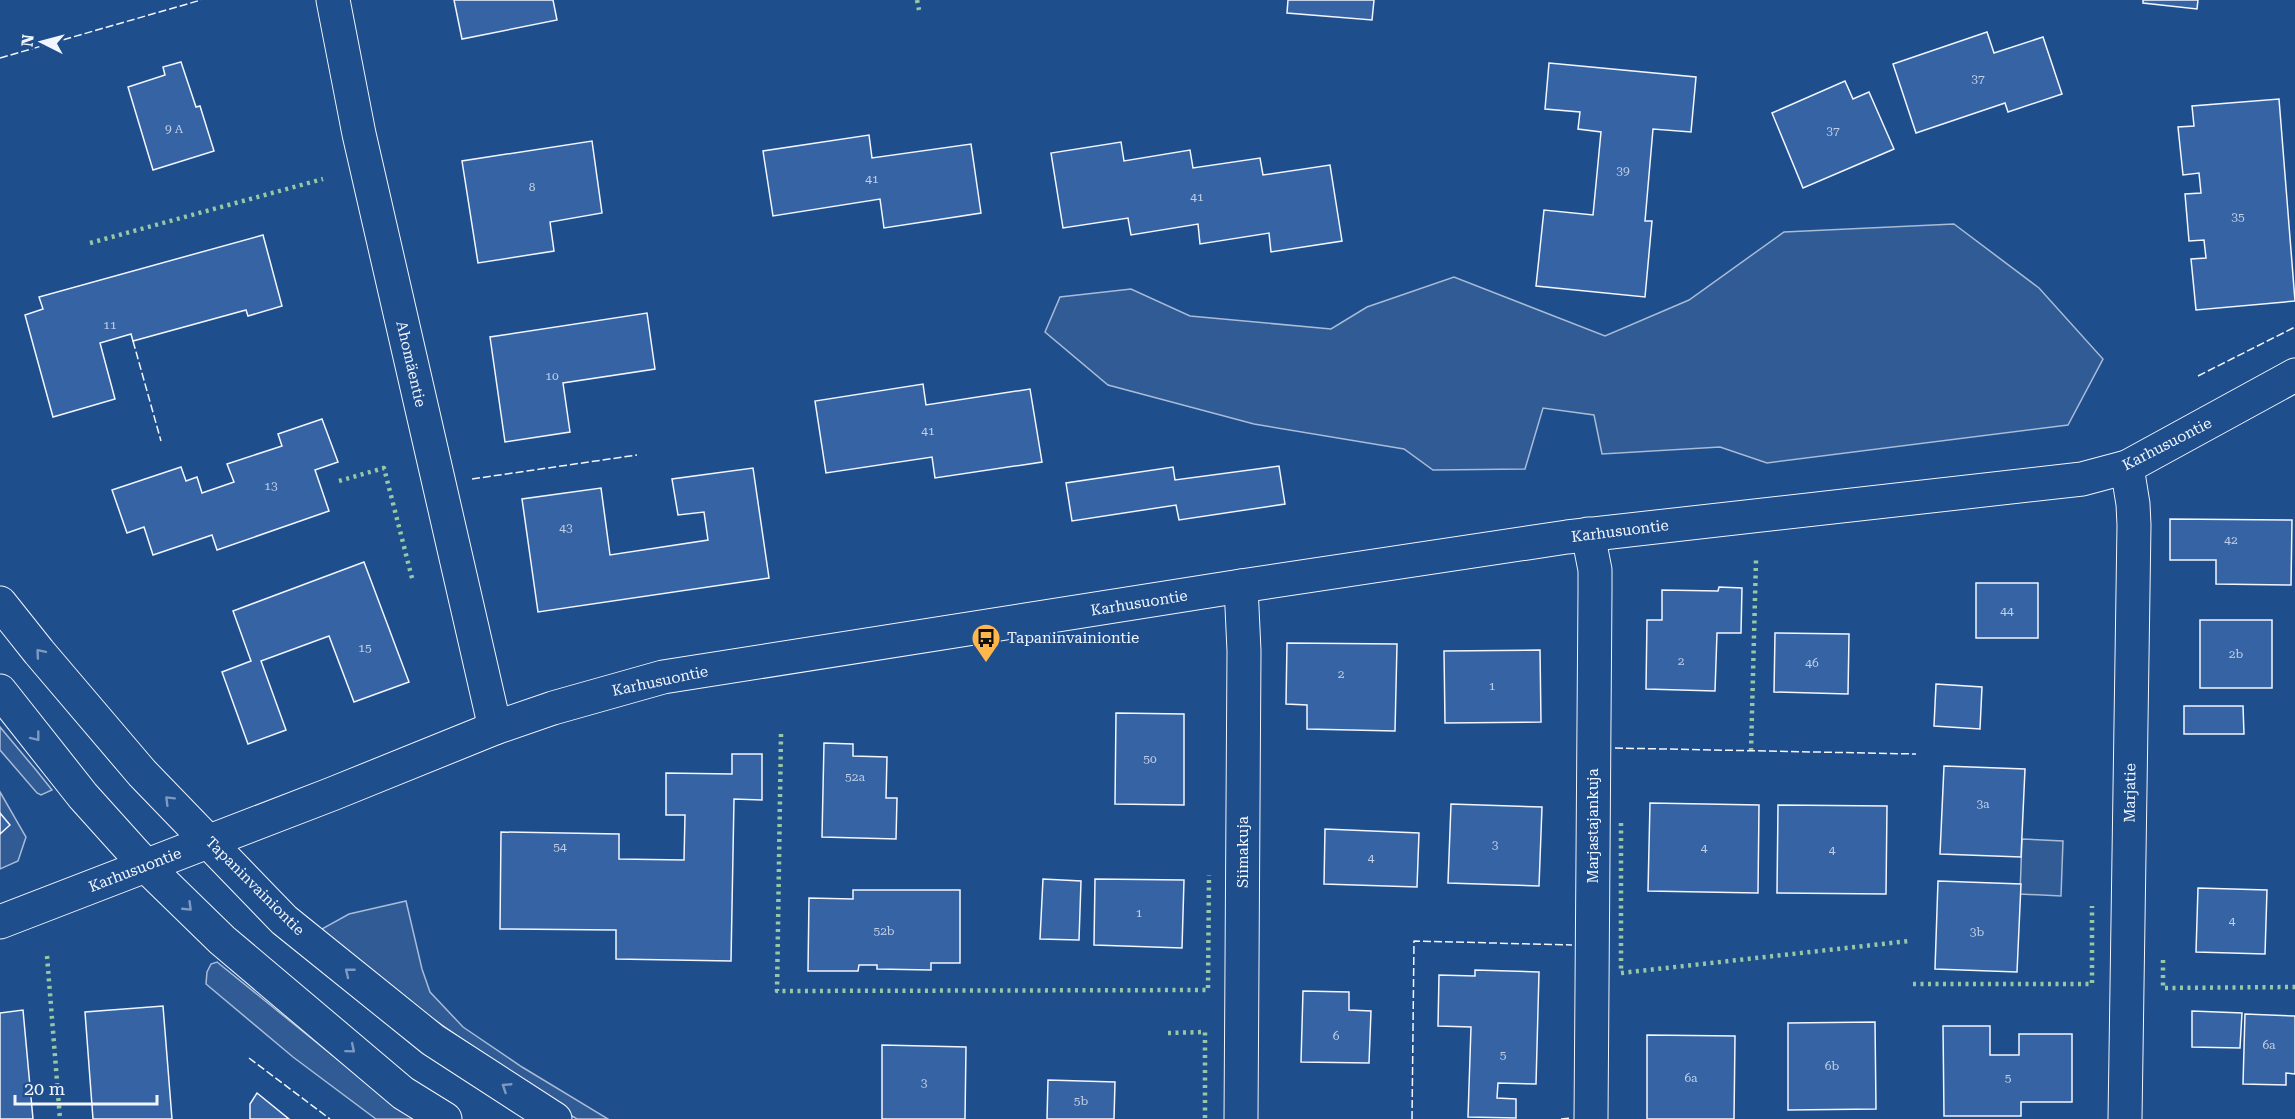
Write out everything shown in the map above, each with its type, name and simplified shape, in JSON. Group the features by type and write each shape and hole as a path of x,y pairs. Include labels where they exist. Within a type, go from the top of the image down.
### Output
{"street":[{"name":"Ahomäentie","path":"333,0 359,134 495,728"},
{"name":"Karhusuontie","path":"0,922 332,794 495,728 553,708 663,677 1588,534 2082,479 2127,467 2295,375"},
{"name":"Marjatie","path":"2125,1119 2134,525 2127,467"},
{"name":"Marjastajankuja","path":"1588,534 1595,570 1591,1119"},
{"name":"Siimakuja","path":"1241,586 1245,651 1241,1119"},
{"name":"Tapaninvainiontie","path":"0,603 142,773 284,920 433,1040 555,1119"},
{"path":"0,691 82,796 146,866 222,940 403,1093 445,1119"}],"shaded area":[{"path":"1954,224 2039,288 2103,359 2068,425 1767,463 1720,447 1602,454 1594,415 1543,408 1525,469 1433,470 1404,449 1254,424 1108,385 1045,332 1060,297 1131,289 1190,316 1331,329 1367,307 1454,277 1605,336 1689,300 1784,232"},
{"path":"0,727 52,790 41,795 37,793 0,750"},
{"path":"0,792 26,837 18,861 0,869"},
{"path":"2022,839 2063,841 2061,896 2020,894"},
{"path":"406,901 422,969 430,992 463,1027 522,1067 608,1119 577,1119 572,1116 406,1000 320,930 349,914"},
{"path":"217,962 368,1084 417,1119 376,1119 293,1057 206,984 207,972 211,964"}],"building":[{"path":"454,0 553,0 557,20 462,39"},
{"path":"1288,0 1374,0 1372,20 1287,13"},
{"path":"2143,0 2198,0 2197,9 2143,3"},
{"path":"1987,32 1994,53 2043,37 2062,94 2008,112 2005,103 1916,133 1893,64"},
{"path":"181,62 196,107 200,106 214,151 153,170 128,87 165,75 163,67"},
{"path":"1549,63 1696,77 1691,132 1653,129 1645,221 1652,221 1645,297 1536,286 1544,210 1593,215 1601,132 1578,129 1580,112 1545,109"},
{"path":"1845,81 1853,99 1869,92 1894,149 1803,188 1772,113"},
{"path":"2279,99 2295,301 2196,310 2191,259 2206,258 2204,240 2189,241 2185,194 2201,193 2199,173 2183,175 2178,127 2194,126 2192,106"},
{"path":"869,135 872,158 971,144 981,213 884,228 880,199 773,216 763,151"},
{"path":"592,141 602,213 550,222 554,251 478,263 462,161"},
{"path":"1121,142 1124,161 1190,150 1193,168 1260,158 1263,175 1330,165 1342,241 1271,252 1269,233 1200,244 1198,224 1131,235 1128,218 1063,228 1051,153"},
{"path":"263,235 282,306 248,316 246,310 133,341 131,334 100,343 115,399 53,417 25,315 43,309 39,297"},
{"path":"647,313 655,369 563,383 570,432 505,442 490,337"},
{"path":"923,384 926,405 1030,389 1042,462 935,478 932,457 826,473 815,401"},
{"path":"322,419 338,462 315,470 329,511 217,550 212,535 153,555 144,527 127,533 112,490 181,467 186,481 197,477 202,493 234,482 227,464 282,446 278,434"},
{"path":"1279,466 1285,504 1179,520 1176,505 1072,521 1066,483 1173,467 1175,480"},
{"path":"753,468 769,578 538,612 522,499 601,488 610,555 708,540 704,512 678,515 672,479"},
{"path":"2170,519 2292,520 2291,585 2216,584 2216,560 2170,560"},
{"path":"364,562 409,682 354,702 329,636 261,661 286,730 248,744 222,672 251,661 233,611"},
{"path":"1976,583 2038,583 2038,638 1976,638"},
{"path":"1719,587 1742,588 1741,633 1717,633 1715,691 1646,689 1647,620 1662,620 1662,590 1718,591"},
{"path":"2200,620 2272,620 2272,688 2200,688"},
{"path":"1775,633 1849,634 1848,694 1774,692"},
{"path":"1287,643 1397,644 1395,731 1307,729 1307,705 1286,704"},
{"path":"1540,650 1541,722 1445,723 1444,651"},
{"path":"1936,684 1982,687 1980,729 1934,726"},
{"path":"2184,706 2243,706 2244,734 2184,734"},
{"path":"1116,713 1184,714 1184,805 1115,804"},
{"path":"824,743 853,744 853,756 887,757 886,798 897,798 896,839 822,837"},
{"path":"732,754 762,754 762,800 734,799 731,961 616,959 616,930 500,929 501,832 619,834 619,859 684,860 685,815 666,815 666,773 732,774"},
{"path":"1944,766 2025,769 2021,857 1940,854"},
{"path":"1650,803 1759,805 1758,893 1648,891"},
{"path":"1451,804 1542,807 1539,886 1448,883"},
{"path":"1778,805 1887,806 1886,894 1777,893"},
{"path":"0,813 10,825 0,834"},
{"path":"1325,829 1419,833 1417,887 1324,884"},
{"path":"1043,879 1081,881 1079,940 1040,939"},
{"path":"1095,879 1184,880 1182,948 1094,945"},
{"path":"1938,881 2021,884 2017,972 1935,969"},
{"path":"2198,888 2267,890 2265,954 2196,952"},
{"path":"853,890 960,890 960,963 931,963 931,970 877,969 877,965 859,965 858,971 808,971 809,898 853,899"},
{"path":"1475,970 1539,972 1536,1084 1498,1083 1497,1098 1516,1099 1516,1118 1468,1117 1471,1027 1438,1026 1439,975 1475,976"},
{"path":"1303,991 1349,992 1349,1010 1371,1011 1369,1063 1301,1062"},
{"path":"163,1006 172,1119 93,1119 85,1012"},
{"path":"23,1010 33,1119 0,1119 0,1013"},
{"path":"2192,1011 2242,1013 2240,1048 2192,1047"},
{"path":"2245,1014 2295,1016 2295,1074 2286,1073 2286,1085 2243,1084"},
{"path":"1875,1022 1876,1109 1788,1110 1788,1023"},
{"path":"1943,1026 1990,1026 1990,1055 2019,1055 2019,1034 2072,1034 2072,1102 2021,1102 2021,1116 1944,1116"},
{"path":"1647,1035 1735,1036 1734,1119 1647,1119"},
{"path":"882,1045 966,1047 965,1119 882,1119"},
{"path":"1048,1080 1115,1082 1114,1119 1047,1119"},
{"path":"257,1093 289,1119 250,1119 250,1104"}],"hedge":[{"path":"917,0 919,10"},
{"path":"90,243 323,179"},
{"path":"339,481 384,468 413,582"},
{"path":"1751,751 1756,560"},
{"path":"781,734 777,991 1208,990 1209,875"},
{"path":"1621,823 1621,973 1909,941"},
{"path":"1913,984 2092,984 2092,906"},
{"path":"47,956 60,1119"},
{"path":"2163,960 2163,988 2295,987"},
{"path":"1168,1033 1205,1032 1205,1119"}],"fence":[{"path":"0,58 201,0"},
{"path":"2198,376 2295,327"},
{"path":"133,341 161,441"},
{"path":"472,479 637,455"},
{"path":"1615,748 1916,754"},
{"path":"1412,1119 1414,941 1572,945"},
{"path":"249,1058 330,1119"},
{"path":"1561,1119 1571,1118"}],"place":[{"name":"Tapaninvainiontie","path":"986,664"}]}
